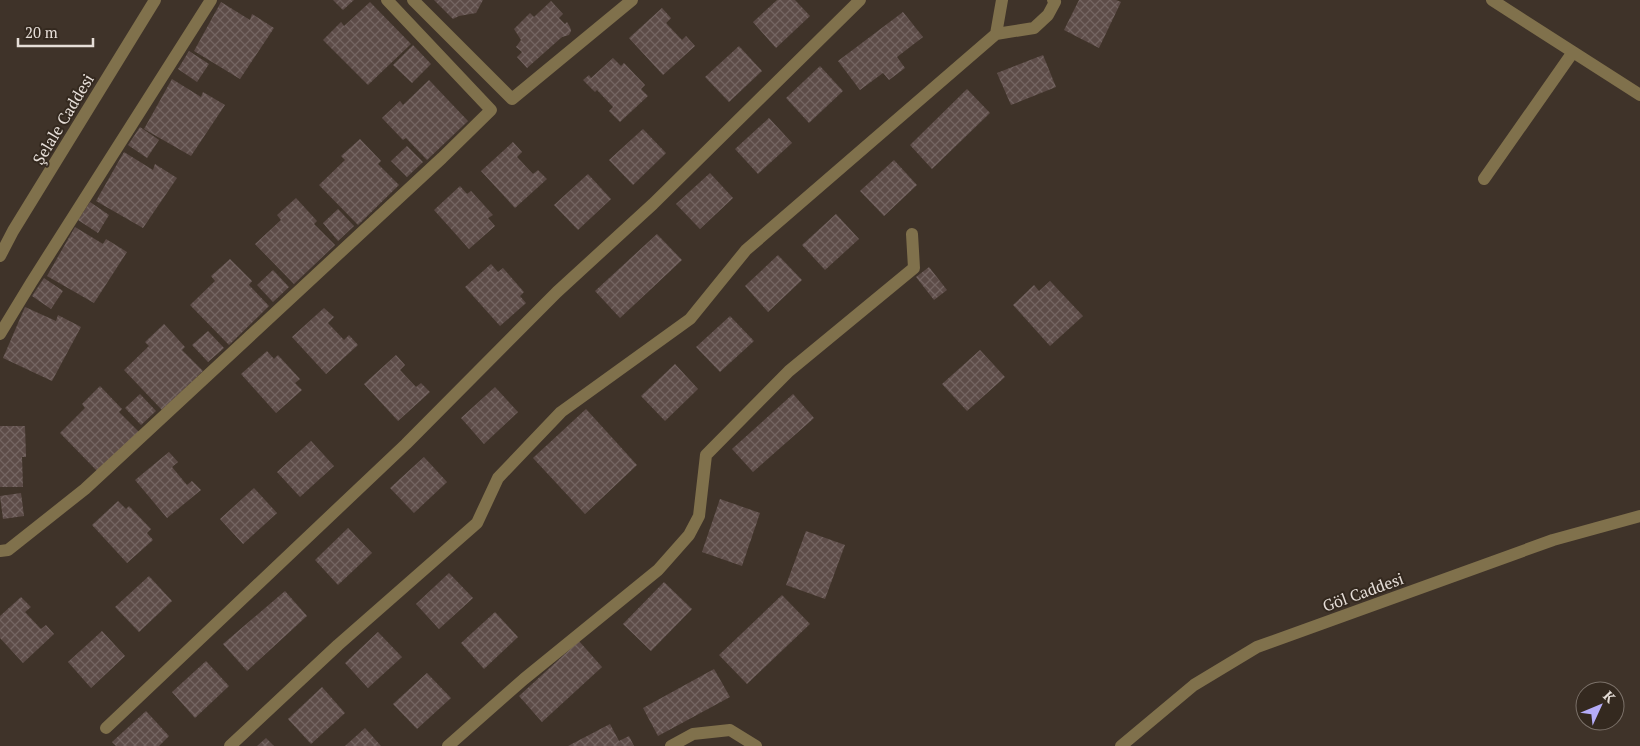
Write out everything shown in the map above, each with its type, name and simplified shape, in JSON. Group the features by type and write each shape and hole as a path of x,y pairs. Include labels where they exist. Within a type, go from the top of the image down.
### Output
{"street":[{"name":"Şelale Caddesi","path":"0,256 13,231 155,0"},
{"path":"0,334 30,283 211,0"},
{"path":"0,551 8,550 85,488 442,158 491,110 387,0"},
{"path":"413,0 512,99 632,0"},
{"path":"106,728 406,444 557,292 652,204 860,0"},
{"path":"996,34 1002,0"},
{"path":"230,746 338,645 477,523 498,478 561,412 690,320 746,250 996,34 1034,28 1048,15 1055,2 1053,0"},
{"path":"1492,0 1640,95"},
{"path":"1484,179 1573,52"},
{"path":"448,746 524,679 650,576 689,536 699,516 706,455 789,371 914,268 912,234"},
{"name":"Göl Caddesi","path":"1121,746 1194,685 1257,647 1553,540 1640,516"},
{"path":"671,746 693,734 730,730 756,746"}],"building":[{"path":"333,0 354,0 343,10"},
{"path":"434,0 483,0 476,13 453,19"},
{"path":"777,0 795,0 810,16 776,48 753,22"},
{"path":"1079,0 1116,0 1121,2 1099,48 1064,30"},
{"path":"551,1 563,14 559,18 565,24 567,22 571,31 569,35 562,37 527,68 517,57 522,52 516,47 521,40 514,29 530,13 534,17"},
{"path":"221,2 250,20 252,14 274,28 240,79 194,51"},
{"path":"370,2 411,44 368,85 323,40 341,22 344,26"},
{"path":"662,8 671,18 666,23 682,40 686,36 695,46 663,75 629,38"},
{"path":"903,12 923,37 897,57 905,68 889,80 883,73 860,90 838,61"},
{"path":"413,45 431,64 412,83 393,65"},
{"path":"739,46 762,71 729,102 705,77"},
{"path":"189,51 209,64 197,82 178,69"},
{"path":"1043,55 1056,87 1011,105 997,73"},
{"path":"613,58 621,66 624,63 645,85 641,89 648,96 620,122 609,111 613,107 597,90 595,92 583,80 589,75 591,78"},
{"path":"820,66 843,91 809,123 786,98"},
{"path":"172,79 201,97 203,92 225,105 191,156 144,129"},
{"path":"429,80 468,121 427,160 406,138 403,140 382,118 400,101 403,105"},
{"path":"967,89 990,113 932,169 910,145"},
{"path":"769,118 792,143 758,174 735,149"},
{"path":"140,127 159,140 147,158 128,145"},
{"path":"643,129 666,153 633,185 609,160"},
{"path":"360,139 381,161 378,164 399,185 358,225 319,185 345,160 341,156"},
{"path":"513,142 522,152 517,157 533,174 538,170 547,179 515,208 481,171"},
{"path":"407,146 423,162 407,177 391,161"},
{"path":"124,152 153,170 155,164 177,178 143,228 96,201"},
{"path":"894,160 917,185 884,216 860,191"},
{"path":"710,173 733,198 700,229 676,204"},
{"path":"588,174 611,199 578,230 554,205"},
{"path":"460,186 467,194 471,191 493,215 488,218 495,226 469,249 434,210"},
{"path":"296,198 317,221 314,224 335,245 294,284 255,244 281,220 277,215"},
{"path":"90,202 109,215 98,233 78,220"},
{"path":"338,209 354,226 338,241 323,223"},
{"path":"836,214 859,239 825,270 802,245"},
{"path":"75,227 103,244 106,239 127,252 94,303 47,276"},
{"path":"657,234 682,260 620,318 595,291"},
{"path":"778,255 802,280 768,312 745,286"},
{"path":"230,259 252,281 249,285 269,306 229,345 190,305 215,281 211,276"},
{"path":"491,264 498,272 503,268 524,292 520,296 526,303 500,326 465,287"},
{"path":"929,267 947,290 934,300 916,277"},
{"path":"273,270 289,287 273,302 257,285"},
{"path":"44,278 63,291 51,309 32,296"},
{"path":"1050,281 1083,316 1050,346 1013,305 1034,285 1039,291"},
{"path":"25,307 56,321 58,315 81,327 52,381 3,358"},
{"path":"324,308 334,317 328,323 344,340 349,335 358,345 326,374 292,337"},
{"path":"730,316 754,341 720,372 696,347"},
{"path":"164,324 185,347 182,350 203,371 162,410 124,370 149,346 145,342"},
{"path":"208,331 224,348 208,362 192,345"},
{"path":"980,350 1005,377 967,411 942,384"},
{"path":"267,351 274,359 278,355 300,379 295,383 302,390 276,413 241,374"},
{"path":"396,355 405,365 400,370 416,387 421,383 430,392 398,421 364,384"},
{"path":"675,364 698,389 665,421 641,396"},
{"path":"100,386 122,409 119,412 140,433 99,473 60,433 85,408 82,404"},
{"path":"495,387 518,412 484,444 461,418"},
{"path":"140,394 156,411 141,425 125,408"},
{"path":"793,394 814,418 753,472 732,449"},
{"path":"586,409 637,465 585,514 533,458"},
{"path":"0,426 25,426 26,457 22,457 23,487 0,487"},
{"path":"311,441 334,466 300,497 277,472"},
{"path":"169,452 178,462 172,467 187,485 192,481 201,490 167,518 135,480"},
{"path":"424,457 447,482 414,513 390,488"},
{"path":"254,488 277,513 243,544 220,519"},
{"path":"21,493 24,516 3,519 0,496"},
{"path":"720,499 760,513 742,566 702,552"},
{"path":"118,501 126,509 129,506 151,529 147,533 153,540 127,563 92,525"},
{"path":"348,528 372,553 338,585 315,560"},
{"path":"806,531 845,545 825,599 786,585"},
{"path":"449,573 473,598 439,629 416,604"},
{"path":"149,576 172,601 139,632 115,607"},
{"path":"664,582 692,609 651,651 623,624"},
{"path":"285,591 307,616 247,671 223,644"},
{"path":"782,595 810,624 747,684 719,655"},
{"path":"21,597 31,607 25,612 41,629 46,625 54,634 23,663 0,638 0,616"},
{"path":"495,612 518,637 484,669 461,643"},
{"path":"102,631 125,656 91,688 68,662"},
{"path":"378,632 402,657 368,688 345,663"},
{"path":"579,641 602,667 542,722 519,696"},
{"path":"206,661 229,686 195,718 172,692"},
{"path":"714,669 730,697 658,736 643,708"},
{"path":"427,673 451,698 417,729 393,704"},
{"path":"322,687 345,713 311,744 288,719"},
{"path":"146,711 169,736 159,746 116,746 112,742"},
{"path":"610,724 619,741 629,736 634,746 568,746"},
{"path":"365,728 381,746 345,746"},
{"path":"266,738 274,746 257,746"}]}
